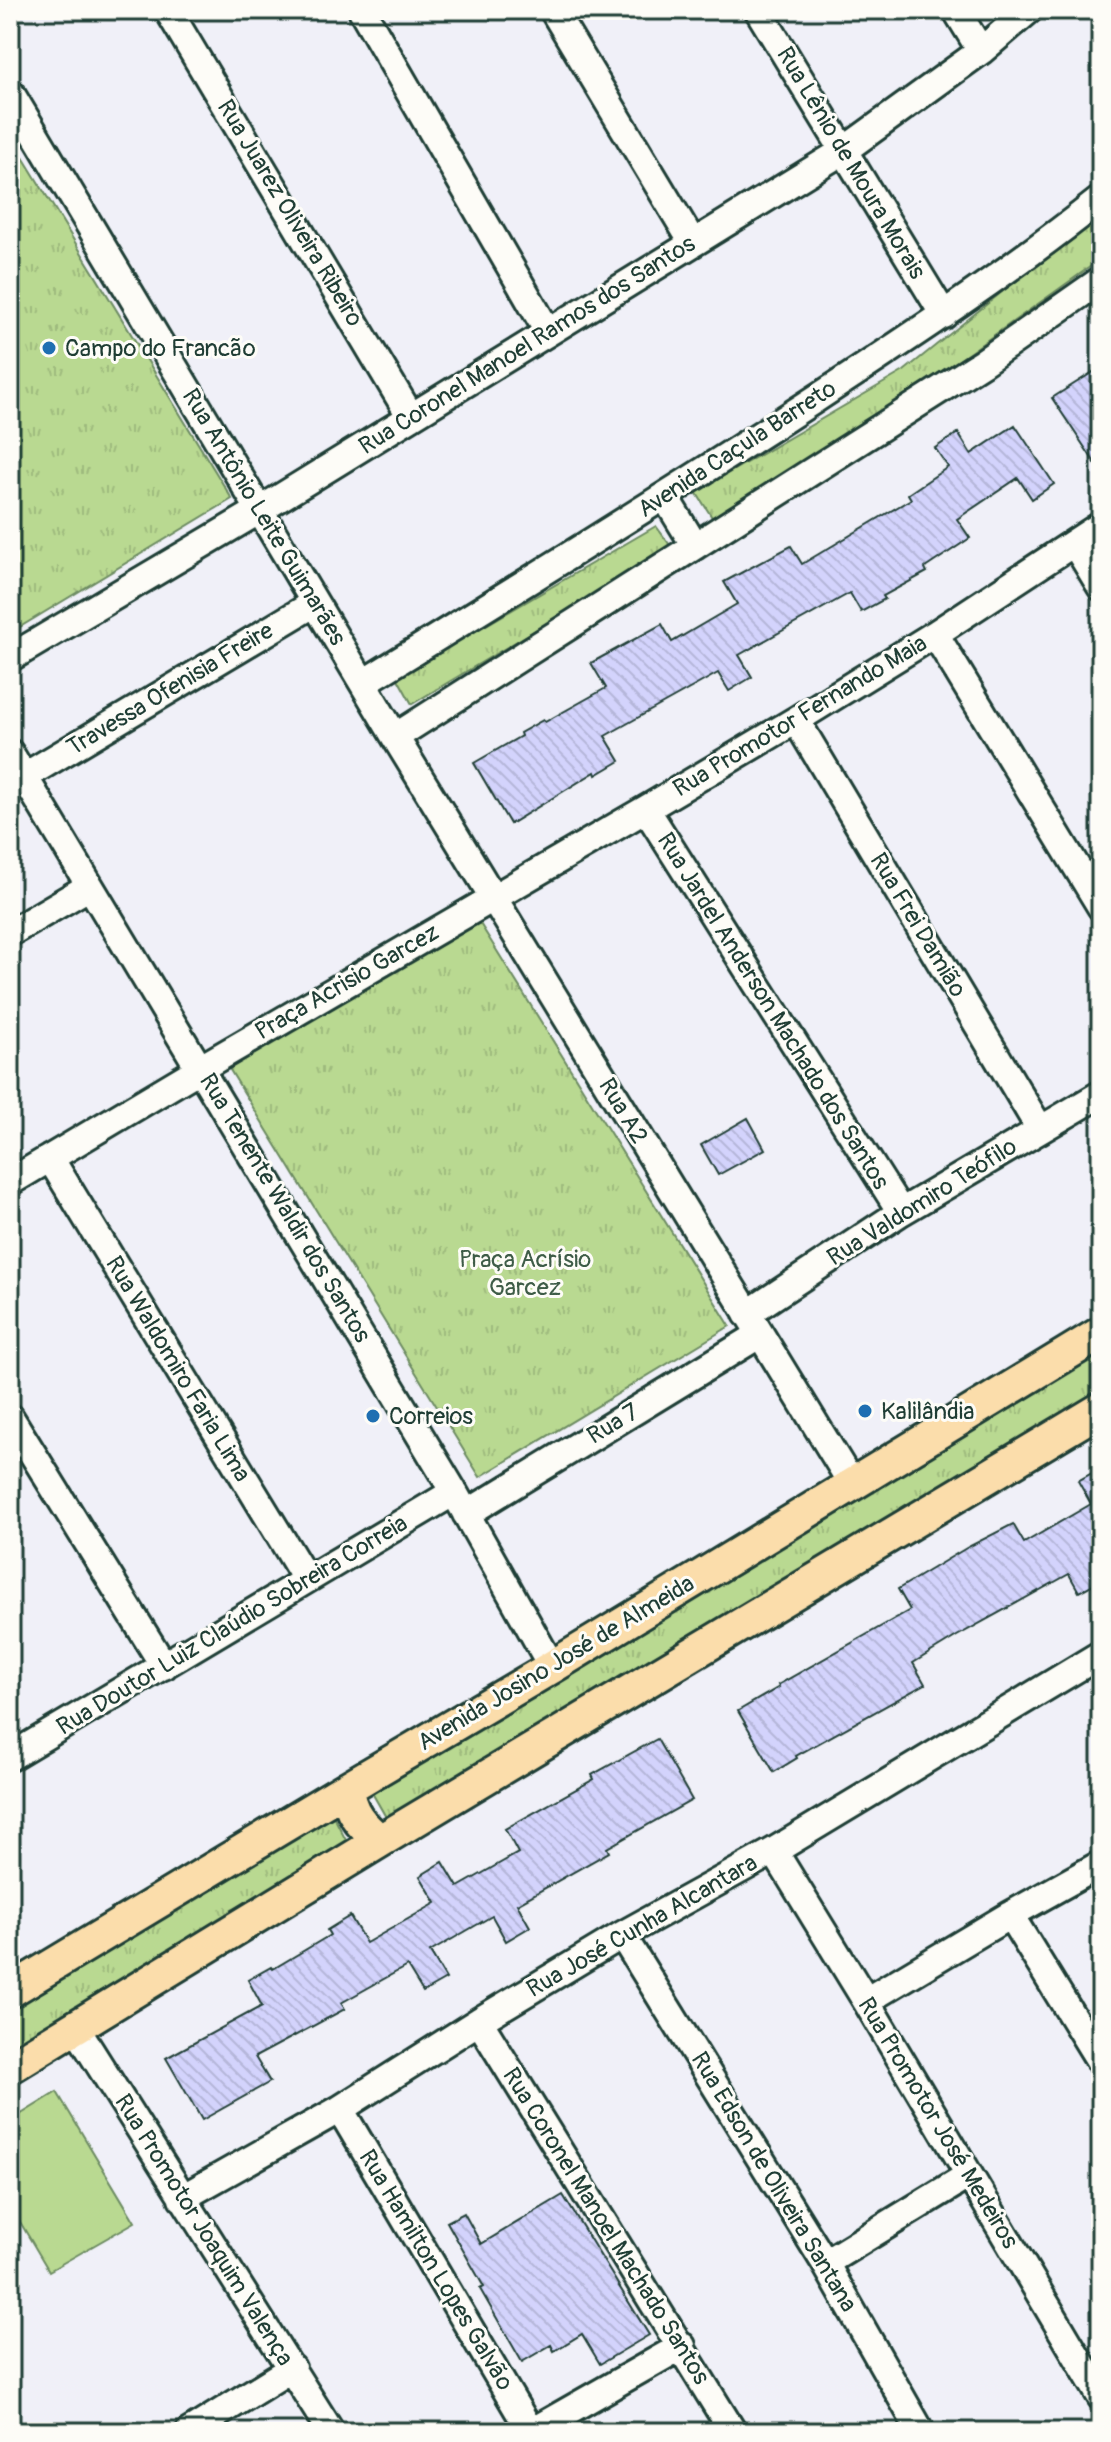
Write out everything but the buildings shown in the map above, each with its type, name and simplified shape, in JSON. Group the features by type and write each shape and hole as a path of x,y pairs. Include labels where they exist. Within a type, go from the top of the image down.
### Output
{"main road":[{"name":"Avenida Josino José de Almeida","path":"10,1991 552,1667 1101,1333"},
{"path":"10,2067 380,1841 1101,1409"},
{"path":"347,1788 348,1802 354,1815 380,1841"}],"street":[{"name":"Rua Juarez Oliveira Ribeiro","path":"168,10 411,417"},
{"path":"362,10 548,332"},
{"path":"553,10 693,243"},
{"name":"Rua Lênio de Moura Morais","path":"758,10 944,315"},
{"path":"956,10 981,51"},
{"name":"Rua Coronel Manoel Ramos dos Santos","path":"10,658 260,510 843,151 981,51 1029,10"},
{"name":"Rua Antônio Leite Guimarães","path":"10,92 395,737"},
{"name":"Avenida Caçula Barreto","path":"363,683 665,497 944,315 1101,199"},
{"path":"395,737 982,363 1101,280"},
{"path":"665,497 695,546"},
{"name":"Rua Promotor Fernando Maia","path":"494,897 796,720 935,634 1101,525"},
{"path":"1075,544 1101,587"},
{"name":"Travessa Ofenisia Freire","path":"25,776 315,603"},
{"path":"935,634 1101,907"},
{"name":"Rua Frei Damião","path":"796,720 1040,1129"},
{"name":"Rua A2","path":"395,737 852,1484"},
{"name":"Rua Tenente Waldir dos Santos","path":"10,753 460,1503 552,1667"},
{"name":"Rua Jardel Anderson Machado dos Santos","path":"646,809 901,1212"},
{"path":"10,933 90,886"},
{"name":"Praça Acrisio Garcez","path":"10,1182 494,897"},
{"name":"Rua Valdomiro Teófilo","path":"753,1325 901,1212 1101,1094"},
{"name":"Rua Waldomiro Faria Lima","path":"50,1158 306,1579"},
{"name":"Rua 7","path":"460,1503 753,1325"},
{"path":"10,1417 164,1666"},
{"name":"Rua Doutor Luiz Claúdio Sobreira Correia","path":"13,1748 164,1666 306,1579 460,1503"},
{"name":"Rua José Cunha Alcantara","path":"182,2198 340,2109 622,1935 774,1851 1101,1654"},
{"name":"Rua Promotor José Medeiros","path":"774,1851 1101,2397"},
{"path":"866,2001 1101,1864"},
{"path":"1010,1915 1101,2063"},
{"name":"Rua Edson de Oliveira Santana","path":"622,1935 825,2263 921,2432"},
{"name":"Rua Coronel Manoel Machado Santos","path":"479,2021 733,2432"},
{"name":"Rua Promotor Joaquim Valença","path":"76,2028 331,2432"},
{"name":"Rua Hamilton Lopes Galvão","path":"340,2109 531,2432"},
{"path":"825,2263 969,2175"},
{"path":"531,2432 682,2346"},
{"path":"189,2432 292,2368"}],"green space":[{"path":"10,136 232,499 10,633"},
{"path":"1101,212 1101,259 938,375 715,522 696,492 904,371"},
{"path":"656,526 672,548 412,704 397,677"},
{"name":"Praça Acrísio Garcez","path":"479,922 730,1326 480,1477 227,1065"},
{"path":"1101,1351 1101,1395 391,1826 371,1791"},
{"path":"333,1815 352,1852 10,2056 10,2006"},
{"path":"57,2092 135,2222 49,2271 10,2205 10,2121"}],"place":[{"name":"Campo do Francão","path":"49,348"},
{"name":"Kalilândia","path":"865,1411"},
{"name":"Correios","path":"373,1416"}]}
